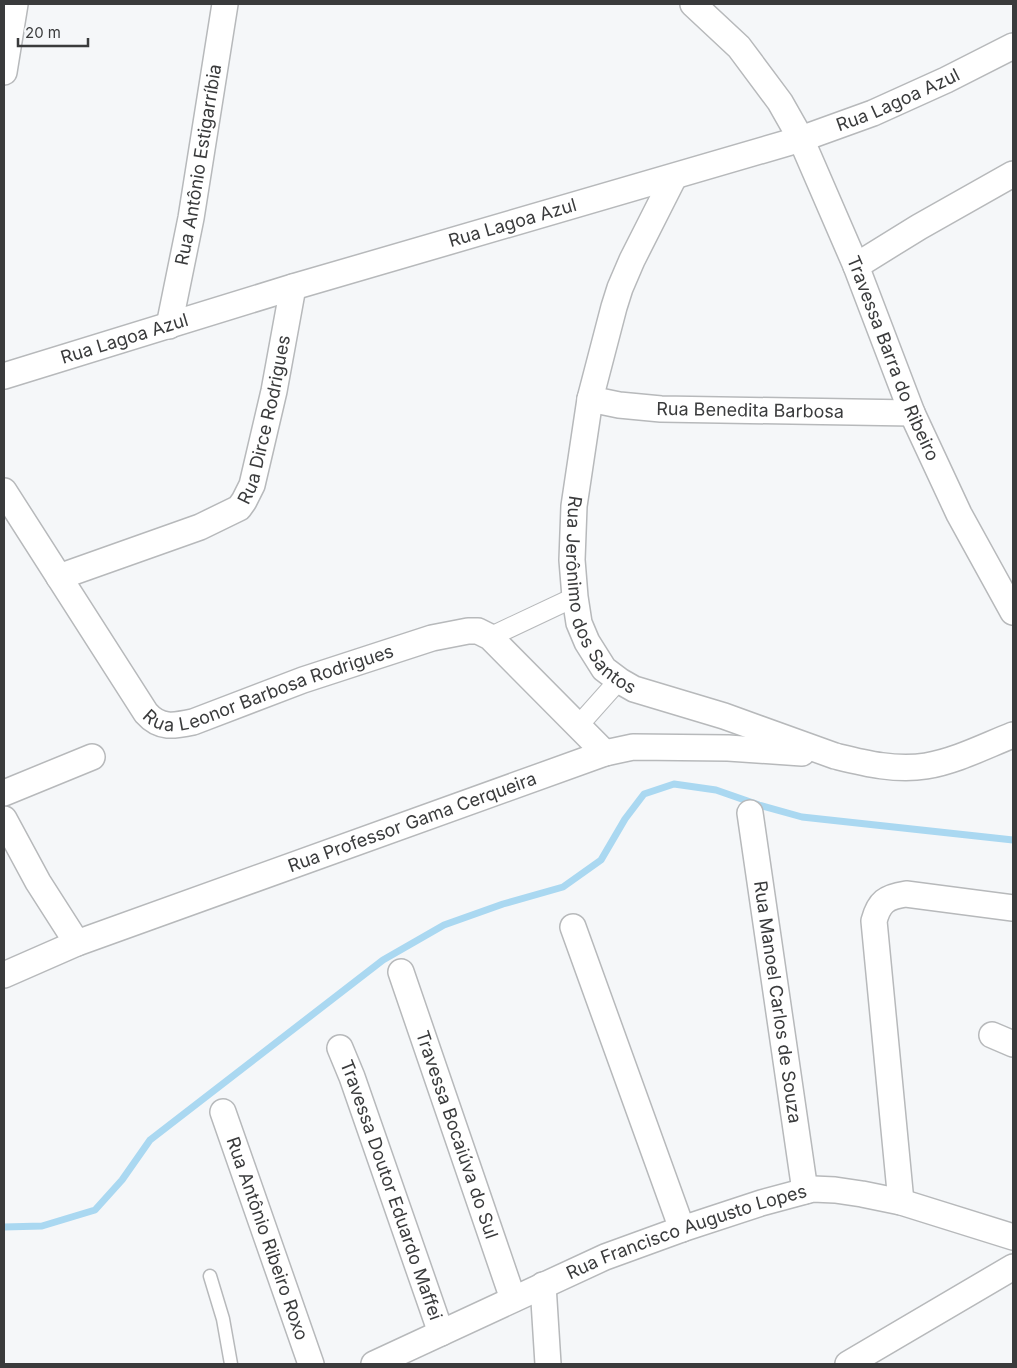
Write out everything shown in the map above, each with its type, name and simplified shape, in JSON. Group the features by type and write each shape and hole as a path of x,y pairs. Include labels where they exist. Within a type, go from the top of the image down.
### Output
{"street":[{"path":"4,72 16,4"},
{"name":"Rua Antônio Estigarríbia","path":"170,326 191,218 225,4"},
{"name":"Travessa Barra do Ribeiro","path":"693,4 739,47 780,102 801,139 856,266 912,413 959,514 1013,612"},
{"name":"Rua Lagoa Azul","path":"4,376 293,287 801,139 872,113 1013,46"},
{"path":"856,266 919,227 1013,174"},
{"name":"Rua Jerônimo dos Santos","path":"674,177 620,288 590,399 574,506 572,560 579,623 587,642 604,669 634,689 724,716 835,756 880,766 898,768 926,766 961,756 1013,735"},
{"name":"Rua Dirce Rodrigues","path":"59,577 200,527 239,508 244,502 252,485 274,391 293,287"},
{"name":"Rua Benedita Barbosa","path":"590,399 618,405 661,409 912,413"},
{"name":"Rua Leonor Barbosa Rodrigues","path":"4,490 146,713 153,720 164,726 192,722 303,680 432,638 468,631 478,631 490,637"},
{"path":"575,597 490,637 605,753"},
{"path":"578,726 618,680"},
{"name":"Rua Professor Gama Cerqueira","path":"4,975 77,943 605,753 633,747 728,748 835,756"},
{"path":"4,793 92,757"},
{"name":"Rua Manoel Carlos de Souza","path":"750,813 805,1191"},
{"path":"4,819 38,882 77,943"},
{"path":"901,1202 874,921 878,908 886,900 894,896 906,894 1013,908"},
{"path":"573,927 682,1229"},
{"name":"Travessa Bocaiúva do Sul","path":"400,972 513,1299"},
{"name":"Travessa Doutor Eduardo Maffei","path":"340,1048 441,1333"},
{"name":"Rua Antônio Ribeiro Roxo","path":"223,1112 311,1364"},
{"name":"Rua Francisco Augusto Lopes","path":"374,1364 605,1257 682,1229 805,1191 835,1190 901,1202 1013,1237"},
{"path":"848,1364 1013,1267"},
{"path":"543,1285 548,1364"}],"lane":[{"path":"210,1276 223,1319 231,1364"}],"waterway":[{"path":"4,1227 42,1226 95,1210 122,1180 150,1140 383,960 444,925 503,904 563,887 601,860 625,819 644,794 674,784 716,790 802,817 1013,840"}]}
